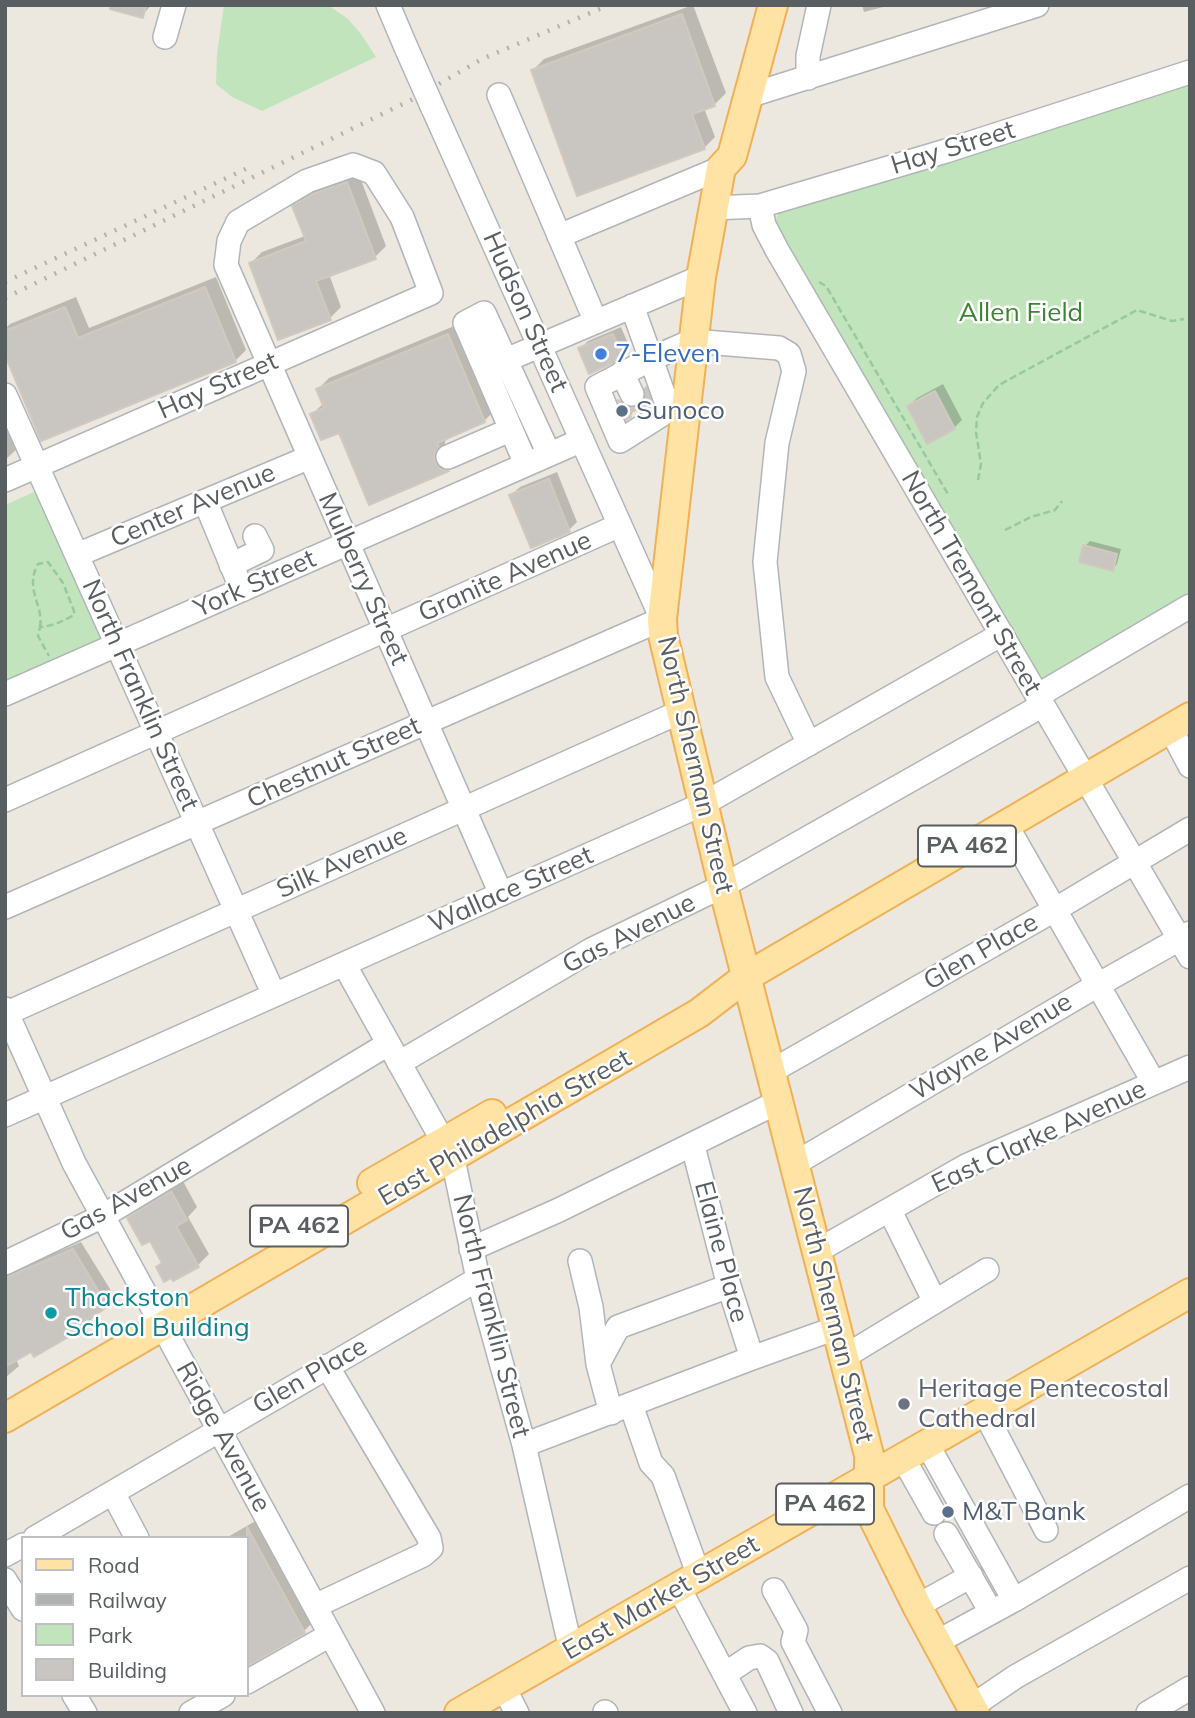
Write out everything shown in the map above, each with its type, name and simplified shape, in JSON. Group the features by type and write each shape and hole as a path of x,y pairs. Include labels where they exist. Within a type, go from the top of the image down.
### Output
{"main road":[{"name":"North Sherman Street","path":"773,5 732,156 721,168 712,208 692,341 649,395 666,654 869,1455 869,1509 973,1710"},
{"name":"East Philadelphia Street","path":"5,1418 158,1319 448,1150 692,997 746,977 1180,722"},
{"name":"East Market Street","path":"459,1713 1190,1293"},
{"name":"East Philadelphia Street","path":"5,1396 158,1319"}],"street":[{"path":"165,37 174,5"},
{"name":"Hudson Street","path":"388,5 662,619"},
{"path":"808,78 808,56 819,5"},
{"path":"748,96 1037,5"},
{"name":"Hay Street","path":"712,208 760,206 946,151 1190,72"},
{"path":"499,95 596,321"},
{"name":"Mulberry Street","path":"431,293 402,217 374,173 353,165 307,181 238,222 229,241 226,265 501,894"},
{"path":"559,236 721,168"},
{"name":"North Tremont Street","path":"760,206 764,225 777,250 1134,862 1186,943"},
{"path":"495,365 701,277"},
{"name":"Hay Street","path":"5,480 431,293"},
{"path":"632,306 649,395"},
{"path":"649,395 692,341 779,348 789,354 794,371 777,443 765,562 777,677 809,744"},
{"path":"495,365 510,430 526,464"},
{"path":"495,365 549,454"},
{"name":"North Franklin Street","path":"5,395 274,995"},
{"path":"447,457 510,430"},
{"name":"York Street","path":"5,694 582,440"},
{"name":"Center Avenue","path":"77,555 310,457"},
{"path":"205,501 242,590"},
{"name":"Granite Avenue","path":"5,800 620,526"},
{"path":"231,565 262,550 255,536"},
{"name":"Gas Avenue","path":"5,1263 103,1216 394,1053 593,949 723,886 1040,700 1190,606"},
{"name":"Chestnut Street","path":"5,907 662,619"},
{"name":"Wallace Street","path":"5,1115 703,804 1002,634"},
{"name":"Silk Avenue","path":"6,1012 680,712"},
{"path":"1180,722 1190,766"},
{"path":"1005,823 1154,1083"},
{"name":"Glen Place","path":"771,1072 1190,829"},
{"name":"Wayne Avenue","path":"794,1164 1096,986 1186,943"},
{"name":"North Franklin Street","path":"344,964 448,1150 478,1279 524,1446 572,1650"},
{"name":"Ridge Avenue","path":"6,1012 74,1163 373,1713"},
{"name":"East Clarke Avenue","path":"817,1251 966,1166 1190,1067"},
{"path":"471,1249 559,1210 778,1102"},
{"name":"Elaine Place","path":"692,1146 729,1286 752,1358"},
{"path":"890,1211 934,1300"},
{"path":"580,1261 591,1307 598,1364 651,1463 663,1476 689,1582 725,1674 745,1713"},
{"path":"844,1357 987,1270"},
{"name":"Glen Place","path":"38,1536 219,1428 478,1279"},
{"path":"598,1364 618,1327 729,1286"},
{"path":"524,1446 836,1328"},
{"path":"315,1606 423,1555 431,1548 429,1538 327,1366"},
{"path":"984,1411 1046,1530"},
{"path":"915,1451 936,1521 991,1612"},
{"path":"915,1451 1014,1600"},
{"path":"113,1493 136,1536"},
{"path":"937,1642 1014,1600 1190,1496"},
{"path":"5,1555 21,1546"},
{"path":"917,1606 969,1573"},
{"path":"973,1710 1015,1677 1190,1578"},
{"path":"5,1580 21,1606"},
{"path":"774,1590 796,1630 793,1642 830,1713"},
{"path":"248,1681 330,1635"},
{"path":"725,1674 749,1658 760,1656 767,1661 791,1713"},
{"path":"504,1688 517,1713"},
{"path":"1148,1713 1190,1688"},
{"path":"75,1697 85,1713"},
{"path":"191,1713 219,1697"}],"path":[{"path":"811,279 826,286 949,496"},
{"path":"978,480 981,464 976,432 977,417 983,403 999,385 1138,310 1172,320 1184,319"},
{"path":"1005,530 1031,517 1055,510 1062,501"},
{"path":"40,627 57,624 74,615 64,583 48,562 38,564 32,586 40,615 38,636 57,671"}],"green space":[{"path":"224,5 328,5 348,19 376,57 262,111 232,97 216,84"},
{"name":"Allen Field","path":"1190,80 1190,597 1043,684 774,226 783,209"},
{"path":"36,491 103,634 98,640 5,682 5,505"}],"building":[{"path":"111,5 146,5 143,18 110,9"},
{"path":"682,14 715,106 692,114 705,149 577,196 531,70"},
{"path":"347,182 376,259 316,281 331,320 278,340 249,263 306,241 292,206 313,194"},
{"path":"205,287 236,362 41,441 5,355 5,331 65,307 78,338"},
{"path":"448,334 485,422 437,443 439,447 434,455 435,462 440,469 449,471 369,505 339,433 321,440 310,414 324,408 316,389"},
{"name":"7-Eleven","path":"613,334 623,358 589,374 578,348"},
{"path":"646,387 652,403 629,413 631,417 626,420 618,400 630,408 637,407 644,401"},
{"path":"935,391 955,429 927,444 907,406"},
{"path":"549,479 570,532 531,548 509,495"},
{"path":"1083,545 1117,554 1113,571 1079,562"},
{"path":"171,1191 187,1220 176,1226 199,1267 173,1281 171,1278 164,1282 156,1267 162,1263 150,1241 142,1245 127,1218"},
{"name":"Thackston School Building","path":"73,1249 108,1307 86,1320 89,1325 34,1357 31,1352 5,1367 5,1278"},
{"path":"247,1527 305,1633 248,1665 248,1536"}],"tunnel":[{"path":"645,388 651,403"}],"railway":[{"path":"5,298 413,99 482,59 609,5"},
{"path":"5,282 250,167"}],"place":[{"name":"7-Eleven","path":"601,354"},
{"name":"Sunoco","path":"622,411"},
{"name":"Thackston School Building","path":"51,1313"},
{"name":"Heritage Pentecostal Cathedral","path":"904,1404"},
{"name":"M&T Bank","path":"948,1512"}]}
